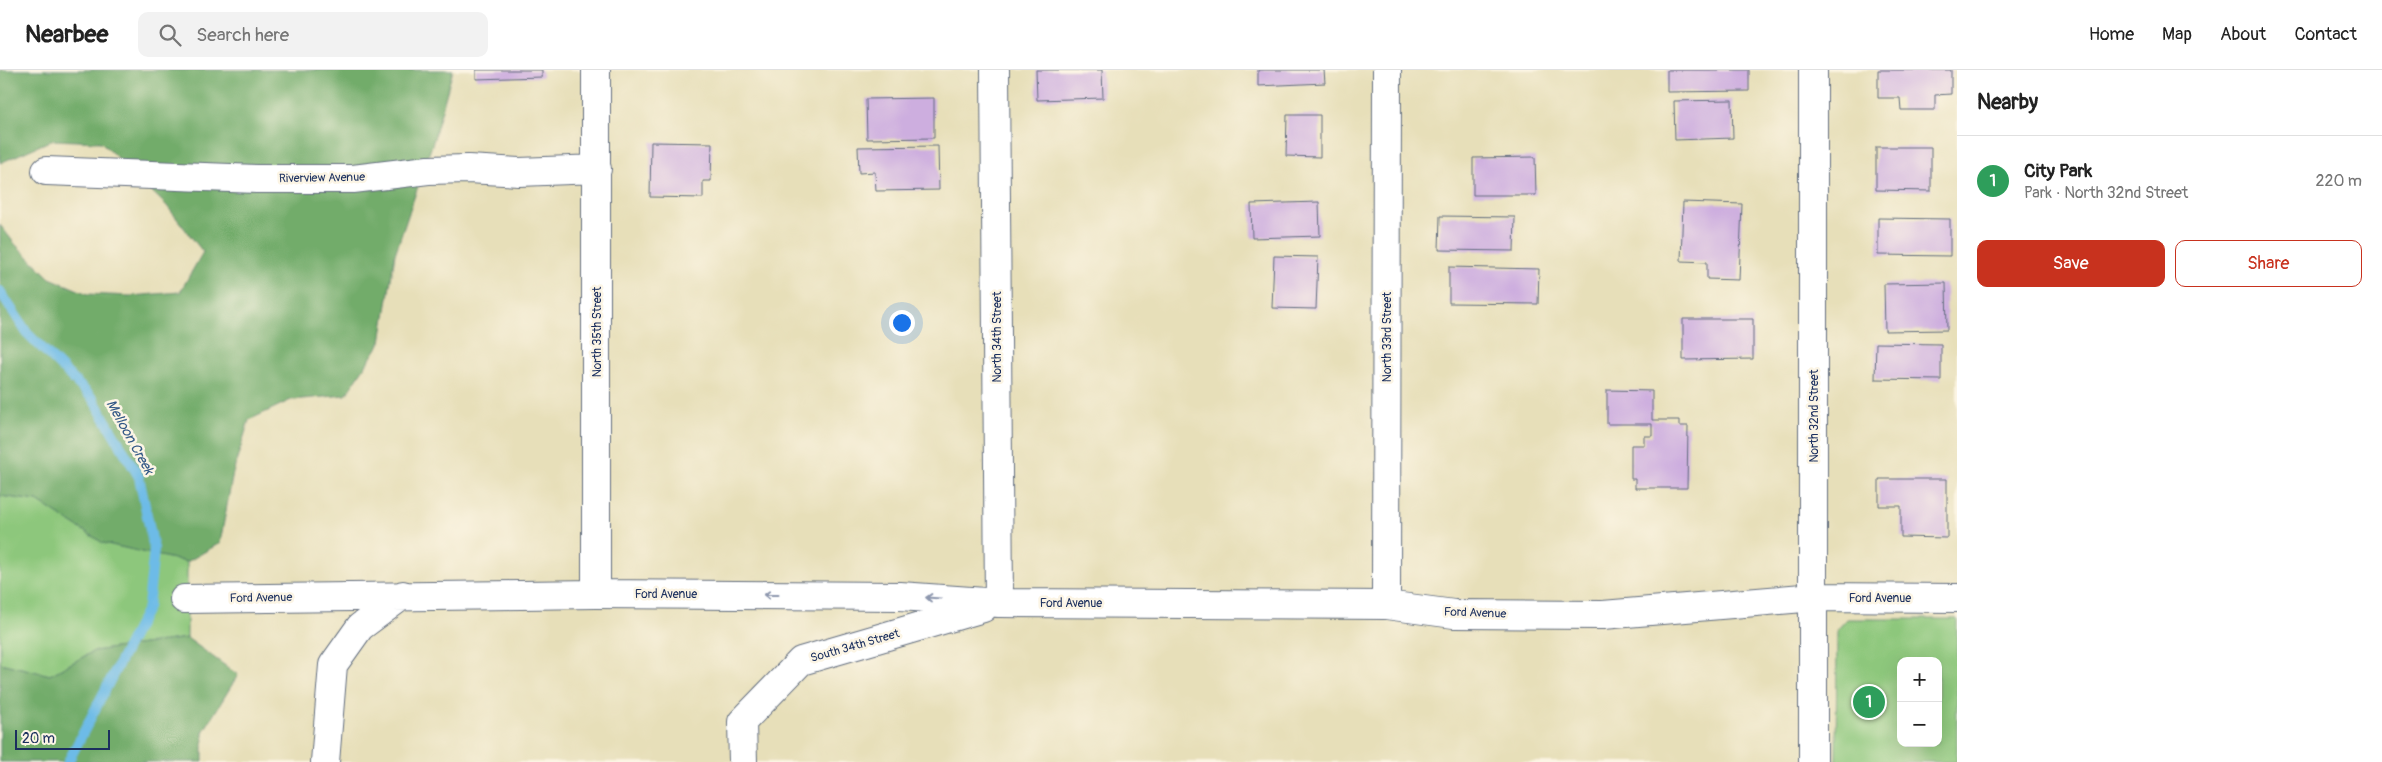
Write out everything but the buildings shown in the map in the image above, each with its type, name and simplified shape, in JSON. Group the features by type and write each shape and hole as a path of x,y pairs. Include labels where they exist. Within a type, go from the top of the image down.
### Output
{"street":[{"name":"North 35th Street","path":"596,70 596,594"},
{"name":"North 34th Street","path":"996,70 999,603"},
{"name":"North 33rd Street","path":"1386,605 1387,70"},
{"name":"North 32nd Street","path":"1813,70 1814,762"},
{"name":"Riverview Avenue","path":"46,171 257,178 353,179 428,170 468,169 520,172 597,169"},
{"name":"Ford Avenue","path":"184,599 596,594 900,596 999,603 1386,605 1454,614 1603,615 1814,597 1957,598"},
{"path":"325,762 333,664 360,627 403,595"},
{"name":"South 34th Street","path":"743,762 742,722 801,661 999,603"}],"green space":[{"path":"0,70 453,70 433,142 395,254 381,342 346,395 291,400 249,420 233,473 220,543 187,562 103,543 37,501 0,496 0,225 15,244 50,278 88,294 130,296 180,292 203,252 167,206 101,142 52,140 0,163"},
{"path":"0,496 37,501 103,543 187,562 187,638 94,651 50,675 0,663"},
{"path":"1847,619 1957,619 1957,762 1836,762 1837,630"},
{"path":"187,638 238,675 203,732 203,762 0,762 0,663 50,675 94,651"}],"waterway":[{"name":"Melloon Creek","path":"0,291 27,333 93,399 139,477 154,549 148,607 68,762"}],"place":[{"name":"City Park","path":"1869,702"}]}
